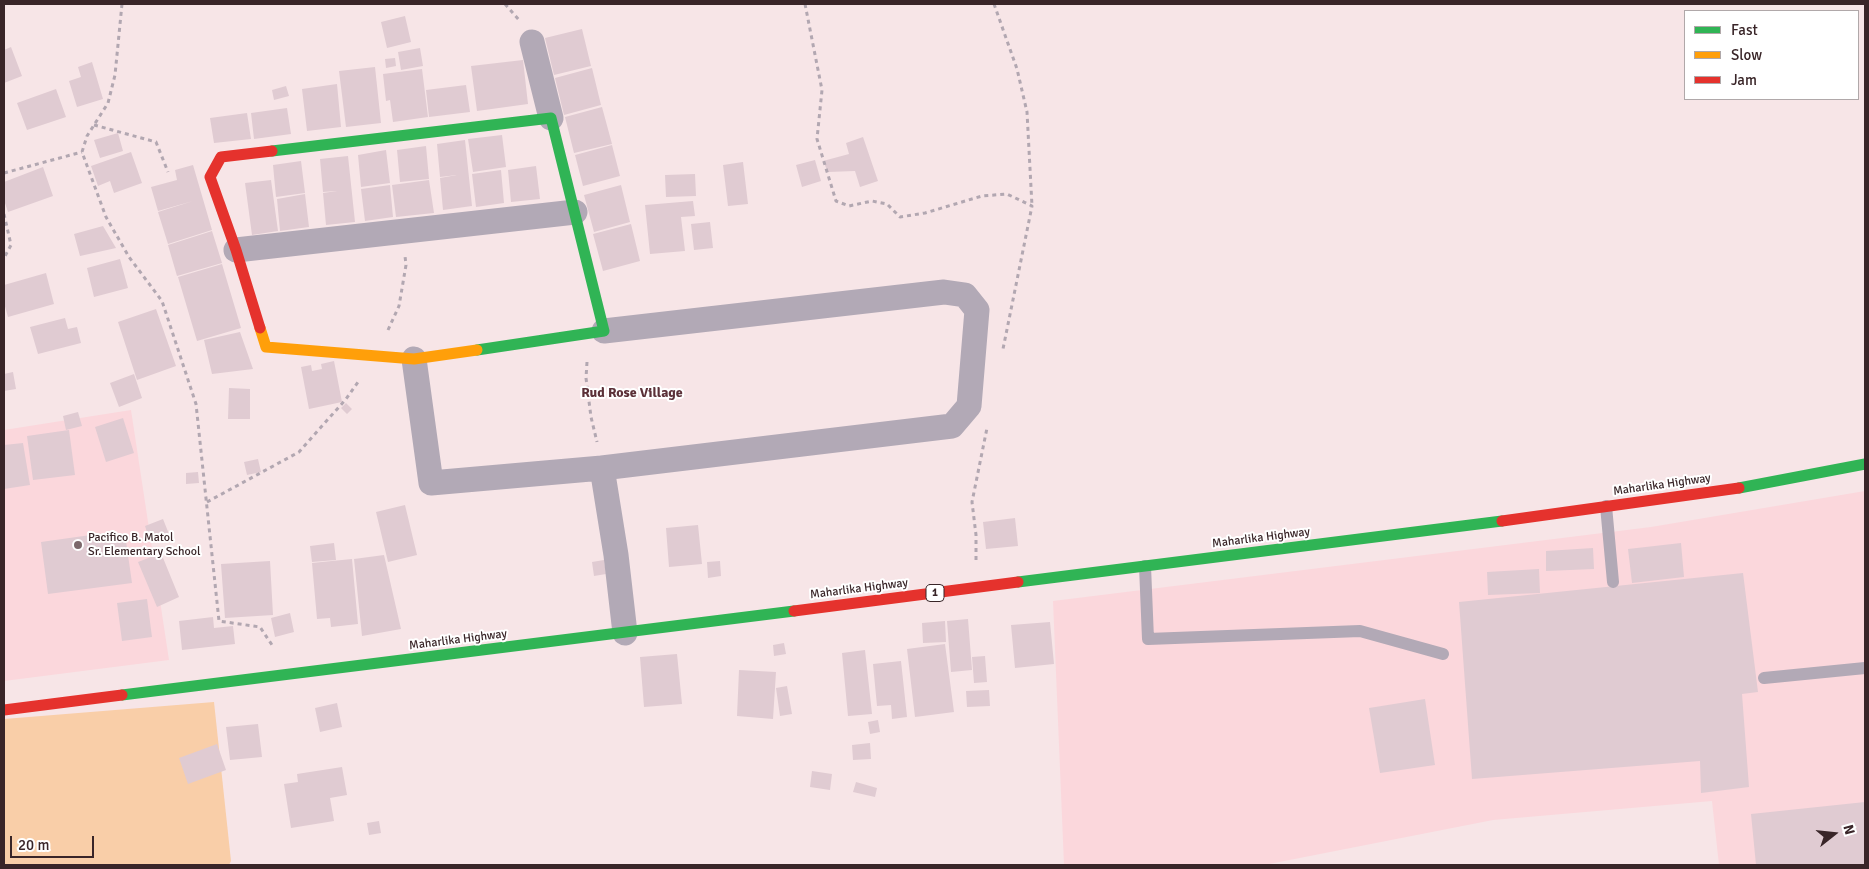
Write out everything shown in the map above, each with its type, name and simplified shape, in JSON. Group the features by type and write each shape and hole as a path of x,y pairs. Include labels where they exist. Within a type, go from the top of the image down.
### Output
{"main road":[{"path":"551,118 575,212 597,332 414,359 266,347 236,250 210,178 221,157 551,118"},
{"name":"Maharlika Highway","path":"4,710 624,633 1606,506 1760,485 1865,464"}],"street":[{"path":"532,42 551,118"},
{"path":"236,250 575,212"},
{"path":"414,359 432,483 602,468 952,426 969,406 977,310 965,295 944,292 597,332"},
{"path":"602,468 616,556 624,633"}],"lane":[{"path":"1606,506 1613,582"},
{"path":"1144,566 1148,639 1360,631 1443,654"},
{"path":"1764,678 1865,668"}],"path":[{"path":"122,4 114,75 108,103 86,136 82,152 106,216 129,257 162,301 196,404 219,621 260,627 272,645 275,677"},
{"path":"994,4 1017,69 1027,112 1032,206"},
{"path":"94,125 156,142 168,172"},
{"path":"4,173 82,152"},
{"path":"4,214 11,246 4,258"},
{"path":"206,502 299,452 346,399 377,356 399,306 406,265 403,231"},
{"path":"597,332 586,378 591,417 602,468"}],"shaded area":[{"name":"Pacifico B. Matol Sr. Elementary School","path":"131,410 169,660 4,681 4,430"},
{"path":"1865,491 1865,865 1719,865 1712,801 1493,820 1264,865 1064,865 1053,601 1651,527"},
{"path":"214,702 231,861 229,865 4,865 4,719"}],"building":[{"path":"405,16 411,42 387,48 381,22"},
{"path":"582,29 591,66 554,75 545,38"},
{"path":"11,47 22,76 4,83 4,50"},
{"path":"420,48 423,66 401,70 398,52"},
{"path":"395,58 396,66 386,68 385,59"},
{"path":"523,60 528,104 477,111 471,66"},
{"path":"92,62 103,99 77,107 69,81 81,77 78,67"},
{"path":"375,67 381,123 346,127 339,71"},
{"path":"592,68 601,105 564,115 555,78"},
{"path":"422,69 428,117 393,122 390,100 386,101 383,74"},
{"path":"337,84 341,127 307,131 302,89"},
{"path":"466,85 470,112 429,117 426,90"},
{"path":"286,86 289,96 274,100 272,90"},
{"path":"56,89 66,117 27,130 17,103"},
{"path":"602,107 612,144 574,153 565,117"},
{"path":"287,108 291,134 254,139 251,113"},
{"path":"247,113 251,139 214,143 210,118"},
{"path":"118,133 123,151 100,158 94,140"},
{"path":"502,135 506,167 473,172 468,139"},
{"path":"863,137 878,181 860,187 855,171 828,172 823,161 849,154 846,143"},
{"path":"465,140 472,206 443,210 440,178 457,175 440,177 437,144"},
{"path":"612,145 620,176 583,186 575,155"},
{"path":"426,146 429,179 400,182 397,150"},
{"path":"386,150 390,183 361,187 358,155"},
{"path":"131,152 142,183 114,193 110,181 98,186 91,166"},
{"path":"348,156 355,222 326,225 323,193 337,191 323,192 320,159"},
{"path":"815,160 821,181 802,187 796,165"},
{"path":"301,161 305,193 276,197 273,165"},
{"path":"743,162 748,204 728,206 723,165"},
{"path":"193,165 212,230 168,244 158,212 193,201 158,211 151,187 177,180 175,170"},
{"path":"536,166 540,199 511,202 508,170"},
{"path":"43,167 53,196 8,212 4,200 4,182"},
{"path":"501,170 504,203 476,207 472,174"},
{"path":"695,174 696,196 666,197 665,175"},
{"path":"271,180 278,231 252,235 245,183"},
{"path":"429,180 434,213 396,217 392,185"},
{"path":"390,185 393,217 365,221 361,189"},
{"path":"621,185 630,222 594,232 584,195"},
{"path":"305,194 309,227 280,231 277,199"},
{"path":"693,201 695,216 681,217 685,251 650,254 645,205"},
{"path":"710,222 713,248 694,250 691,224"},
{"path":"631,224 640,261 603,271 593,234"},
{"path":"103,226 116,248 80,256 74,234"},
{"path":"212,231 222,263 177,276 168,245"},
{"path":"120,259 128,288 94,297 87,268"},
{"path":"222,264 241,328 197,341 178,277"},
{"path":"46,273 54,304 8,317 4,303 4,285"},
{"path":"156,309 176,366 137,380 118,322"},
{"path":"65,318 68,329 77,327 81,343 38,354 30,327"},
{"path":"240,332 253,369 212,374 204,340"},
{"path":"334,361 342,402 309,409 301,367 311,365 312,371 322,369 321,364"},
{"path":"13,372 16,389 4,391 4,374"},
{"path":"134,374 142,398 119,407 110,383"},
{"path":"229,388 250,389 250,419 228,419"},
{"path":"346,403 352,409 347,414 341,408"},
{"path":"78,412 82,426 66,430 63,416"},
{"path":"123,418 134,453 106,462 95,427"},
{"path":"69,430 75,475 33,480 27,436"},
{"path":"23,443 30,485 4,489 4,445"},
{"path":"258,459 261,472 247,475 244,462"},
{"path":"198,472 199,483 186,484 186,473"},
{"path":"405,505 417,555 388,562 376,512"},
{"path":"1015,518 1018,546 986,549 983,522"},
{"path":"163,519 169,534 150,541 145,526"},
{"path":"698,525 702,564 669,567 666,528"},
{"path":"112,532 113,543 126,541 132,583 48,594 41,542"},
{"path":"334,543 336,560 312,562 310,546"},
{"path":"1681,543 1684,577 1632,583 1628,549"},
{"path":"1593,548 1594,569 1546,571 1546,551"},
{"path":"161,553 179,597 157,607 138,562"},
{"path":"384,555 401,629 362,636 354,559"},
{"path":"352,559 358,624 331,627 330,618 317,619 312,563"},
{"path":"604,560 606,574 594,576 592,562"},
{"path":"270,561 273,615 225,618 221,564"},
{"path":"720,561 721,576 708,578 707,562"},
{"path":"1539,569 1540,593 1488,595 1487,572"},
{"path":"1743,573 1758,692 1742,694 1749,787 1701,793 1700,761 1472,779 1459,602"},
{"path":"147,599 152,637 122,641 117,603"},
{"path":"290,613 294,632 275,637 271,618"},
{"path":"213,617 214,628 233,626 235,644 182,650 179,621"},
{"path":"968,619 972,670 951,672 947,621"},
{"path":"945,621 946,642 923,643 922,623"},
{"path":"1050,622 1054,664 1015,668 1011,625"},
{"path":"784,643 786,654 774,656 773,645"},
{"path":"945,644 954,712 915,717 907,649"},
{"path":"865,650 872,714 848,716 842,653"},
{"path":"677,654 682,704 644,707 640,657"},
{"path":"985,656 987,682 974,683 972,657"},
{"path":"901,661 907,717 892,719 891,705 877,706 873,664"},
{"path":"739,670 776,672 773,719 737,716"},
{"path":"787,686 792,714 780,716 776,688"},
{"path":"989,690 990,706 967,707 966,691"},
{"path":"1425,699 1435,765 1380,773 1369,708"},
{"path":"337,703 342,727 320,732 315,708"},
{"path":"878,720 880,732 870,734 868,722"},
{"path":"258,724 262,757 230,760 226,727"},
{"path":"870,743 871,759 853,760 852,745"},
{"path":"217,744 226,770 188,784 179,758"},
{"path":"342,767 347,795 330,798 334,821 291,828 284,784 298,782 297,774"},
{"path":"812,771 832,774 830,790 810,787"},
{"path":"856,782 877,788 875,797 853,792"},
{"path":"1865,802 1865,865 1756,865 1751,814"},
{"path":"379,821 381,833 369,835 367,823"}],"traffic: fast":[{"path":"477,350 604,331 551,118"},
{"path":"272,151 551,118"},
{"path":"1739,488 1865,464"},
{"path":"1018,582 1502,521"},
{"path":"122,695 794,611"}],"traffic: slow":[{"path":"260,328 266,347 414,359 477,350"}],"traffic: jam":[{"path":"260,328 236,250 210,177 221,157 272,151"},
{"path":"1502,521 1739,488"},
{"path":"794,611 1018,582"},
{"path":"4,710 122,695"}],"place":[{"name":"Pacifico B. Matol Sr. Elementary School","path":"78,545"}],"district":[{"name":"Rud Rose Village","path":"632,393"}]}
